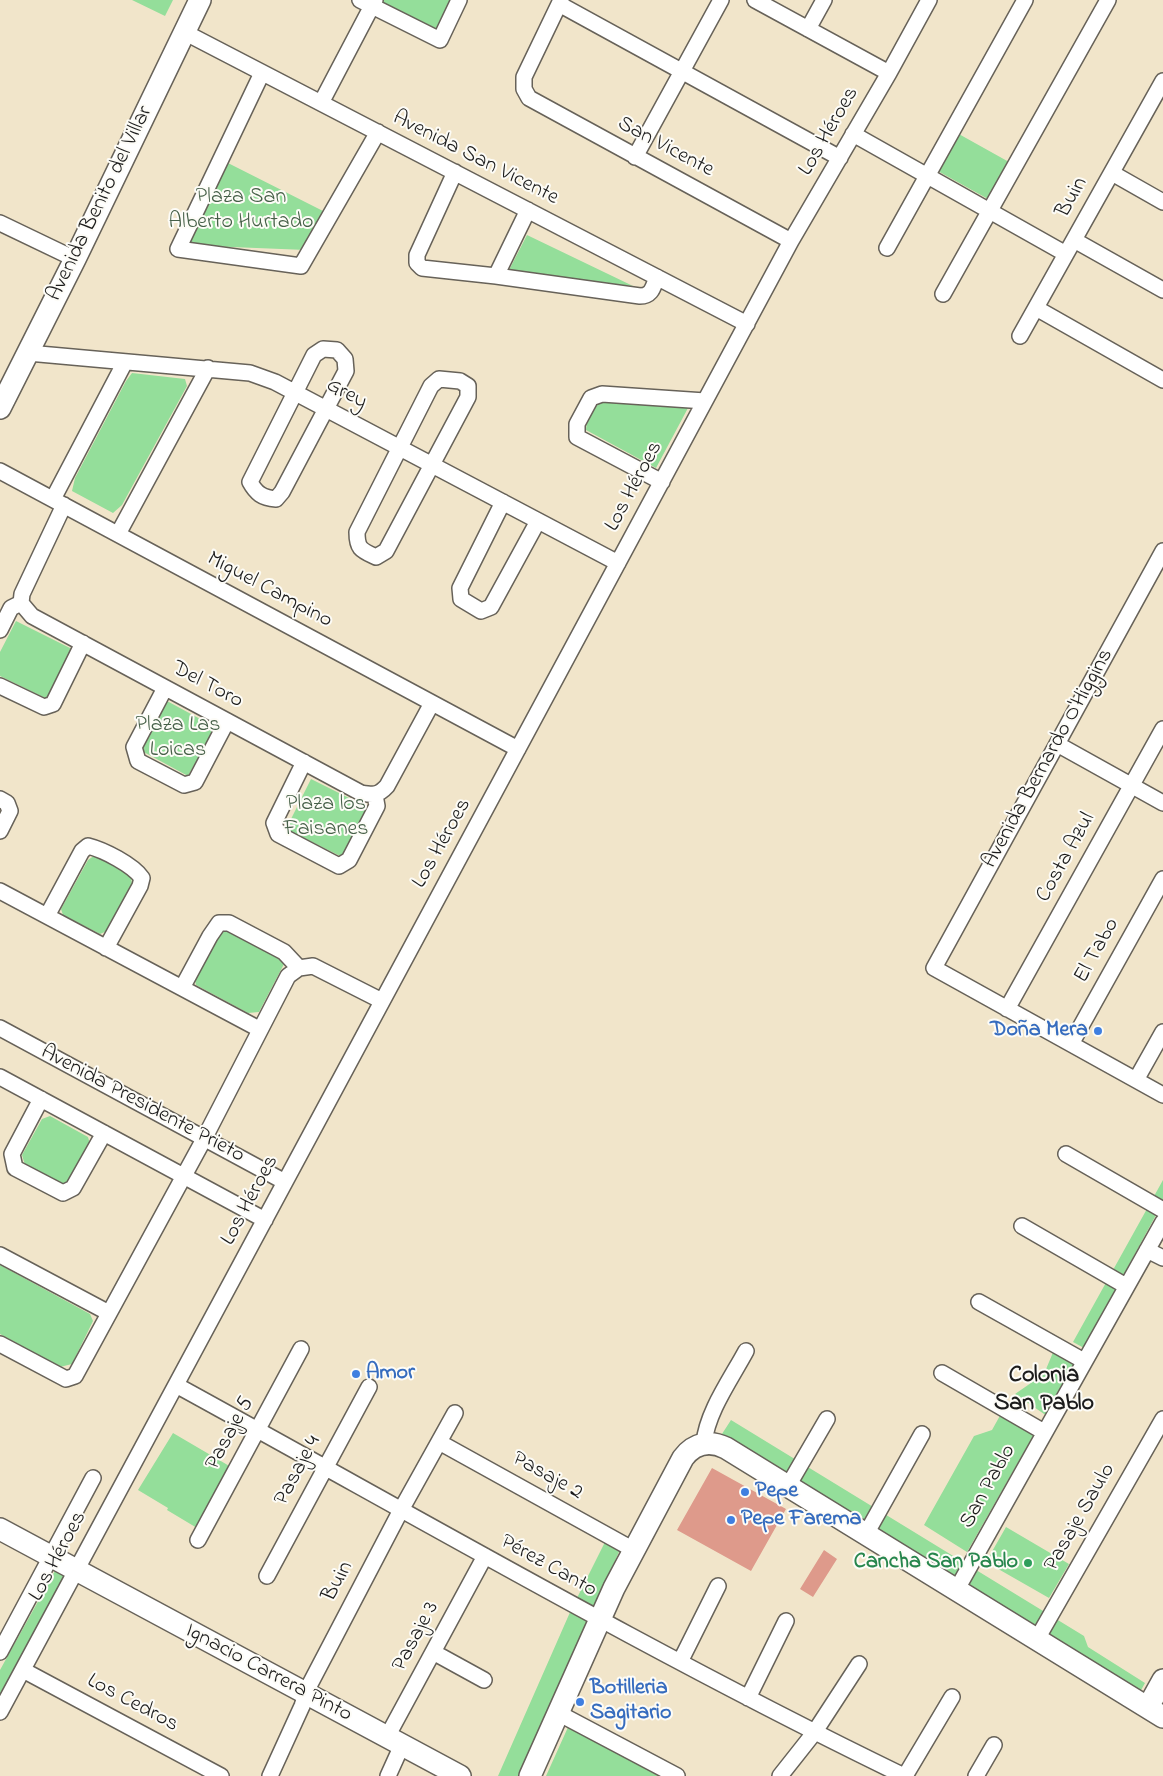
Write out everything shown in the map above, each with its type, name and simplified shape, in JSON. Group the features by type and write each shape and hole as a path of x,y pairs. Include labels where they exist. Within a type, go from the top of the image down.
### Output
{"street":[{"name":"Avenida Benito del Villar","path":"0,408 75,259 200,0"},
{"path":"321,103 369,2 440,40 459,0"},
{"path":"635,157 721,0"},
{"path":"755,0 889,73"},
{"path":"808,29 824,0"},
{"name":"Los Héroes","path":"0,1712 791,241 889,73 929,0"},
{"path":"887,248 1025,0"},
{"path":"943,294 1108,0"},
{"path":"560,2 682,72 840,158"},
{"name":"San Vicente","path":"560,2 524,77 524,89 529,98 533,102 791,241"},
{"name":"Avenida San Vicente","path":"184,32 747,324"},
{"path":"262,72 178,249 301,266 378,132"},
{"name":"Buin","path":"1020,336 1163,81"},
{"path":"853,134 1066,254"},
{"path":"454,172 417,255 417,263 422,268 640,296 647,296 652,291 657,277"},
{"path":"1112,173 1163,202"},
{"path":"496,276 528,210"},
{"path":"0,223 75,259"},
{"path":"1074,240 1163,290"},
{"path":"1036,308 1163,380"},
{"path":"323,349 337,350 345,359 346,371 282,492 276,499 266,498 255,492 250,482 295,392 314,355 323,349"},
{"name":"Grey","path":"28,353 250,372 295,392 618,563"},
{"path":"0,630 12,608 21,603 22,594 59,502 125,362"},
{"path":"118,534 208,368"},
{"path":"439,379 460,381 468,386 468,397 386,552 376,557 361,549 357,543 357,532 400,448 431,386 439,379"},
{"path":"662,482 577,437 577,424 591,398 602,394 705,401"},
{"name":"Miguel Campino","path":"0,471 518,749"},
{"path":"503,502 460,588 461,599 481,611 491,607 538,521"},
{"name":"Avenida Bernardo O'Higgins","path":"1007,1009 934,968 1163,552"},
{"name":"Del Toro","path":"21,603 32,616 165,688 361,793 376,795"},
{"path":"0,686 44,707 53,704 82,643"},
{"path":"165,688 134,747 138,760 146,765 184,785 195,782 227,721"},
{"path":"304,762 274,823 278,834 339,866 349,860 377,806 376,795 387,786 432,703"},
{"name":"Costa Azul","path":"1007,1009 1163,729"},
{"path":"1057,744 1163,804"},
{"path":"0,799 7,802 10,811 0,831"},
{"path":"47,916 82,851 88,846 97,848 136,870 142,878 140,886 106,948"},
{"name":"El Tabo","path":"1071,1044 1163,879"},
{"path":"0,891 259,1029"},
{"path":"182,988 219,923 229,923 284,952 299,968"},
{"path":"0,1344 66,1379 75,1376 204,1139 288,976 299,968 313,966 382,1000"},
{"path":"1007,1009 1163,1095"},
{"name":"Avenida Presidente Prieto","path":"0,1028 285,1182"},
{"path":"1136,1080 1163,1032"},
{"name":"Avenida Presidente Prieto","path":"0,1077 264,1220"},
{"path":"41,1099 12,1154 15,1168 63,1193 73,1188 104,1133"},
{"path":"1066,1154 1163,1210"},
{"name":"San Pablo","path":"957,1589 1163,1222"},
{"path":"1022,1226 1126,1286"},
{"path":"1147,1250 1163,1258"},
{"path":"0,1255 109,1313"},
{"path":"979,1302 1084,1361"},
{"name":"Pasaje 5","path":"198,1540 301,1349"},
{"path":"704,1443 711,1415 746,1352"},
{"path":"942,1373 1044,1432"},
{"name":"Pérez Canto","path":"176,1385 600,1620 814,1732 905,1776"},
{"name":"Pasaje 4","path":"267,1576 369,1387"},
{"name":"Buin","path":"270,1776 306,1695 401,1510 455,1413"},
{"path":"788,1486 827,1419"},
{"name":"Pasaje Saulo","path":"1037,1639 1163,1419"},
{"path":"866,1534 922,1434"},
{"name":"Pasaje 2","path":"439,1442 634,1550"},
{"path":"530,1776 600,1620 634,1550 683,1458 692,1448 704,1443 719,1444 1155,1712 1163,1680"},
{"name":"Los Héroes","path":"0,1652 93,1478"},
{"name":"Ignacio Carrera Pinto","path":"0,1529 460,1776"},
{"name":"Pasaje 3","path":"388,1776 394,1741 433,1652 485,1556"},
{"path":"680,1662 718,1586"},
{"path":"748,1698 786,1622"},
{"path":"433,1652 484,1680"},
{"path":"780,1776 814,1732 859,1664"},
{"name":"Los Cedros","path":"22,1670 221,1776"},
{"path":"905,1776 952,1697"},
{"path":"558,1713 677,1776"},
{"path":"976,1776 994,1745"}],"green space":[{"path":"132,0 173,0 165,16"},
{"path":"381,0 454,0 438,34 379,3"},
{"path":"957,133 1009,162 988,199 936,170"},
{"name":"Plaza San Alberto Hurtado","path":"224,161 325,212 306,250 182,245"},
{"path":"527,235 633,286 508,272"},
{"path":"132,373 185,379 187,386 122,505 113,513 72,491 75,478"},
{"path":"601,402 688,408 656,468 586,430 590,414"},
{"path":"16,621 72,649 47,699 0,676 0,652"},
{"name":"Plaza Las Loicas","path":"167,701 215,727 188,776 140,750"},
{"name":"Plaza los Faisanes","path":"311,779 367,807 342,857 286,829"},
{"path":"95,855 131,875 132,886 107,931 100,934 63,915 61,909 88,860"},
{"path":"227,928 280,958 284,964 259,1012 248,1013 196,985 194,975 219,931"},
{"path":"50,1116 88,1137 90,1144 70,1182 61,1185 25,1165 22,1155 42,1119"},
{"path":"1163,1180 1163,1202 1084,1348 1073,1342"},
{"path":"0,1265 90,1314 93,1321 72,1364 60,1367 0,1334"},
{"path":"1054,1350 1075,1363 1047,1416 1015,1394 1044,1374"},
{"path":"1002,1412 1036,1431 967,1552 924,1525 974,1436 992,1430"},
{"path":"731,1420 1084,1636 1088,1647 1145,1683 1140,1692 720,1437"},
{"path":"173,1433 231,1467 197,1528 138,1490"},
{"name":"Cancha San Pablo","path":"1006,1527 1069,1564 1049,1598 986,1562"},
{"path":"607,1538 622,1545 520,1776 498,1776 571,1610"},
{"path":"56,1569 67,1574 0,1699 0,1670"},
{"path":"569,1725 660,1776 546,1776"}],"building":[{"name":"Pepe Farema","path":"712,1468 786,1509 751,1571 677,1530"},
{"path":"824,1550 837,1559 813,1597 800,1589"}],"place":[{"name":"Doña Mera","path":"1098,1031"},
{"name":"Amor","path":"356,1374"},
{"name":"Pepe","path":"745,1492"},
{"name":"Pepe Farema","path":"731,1520"},
{"name":"Cancha San Pablo","path":"1028,1563"},
{"name":"Botilleria Sagitario","path":"580,1702"}],"district":[{"name":"Colonia San Pablo","path":"1044,1391"}]}
